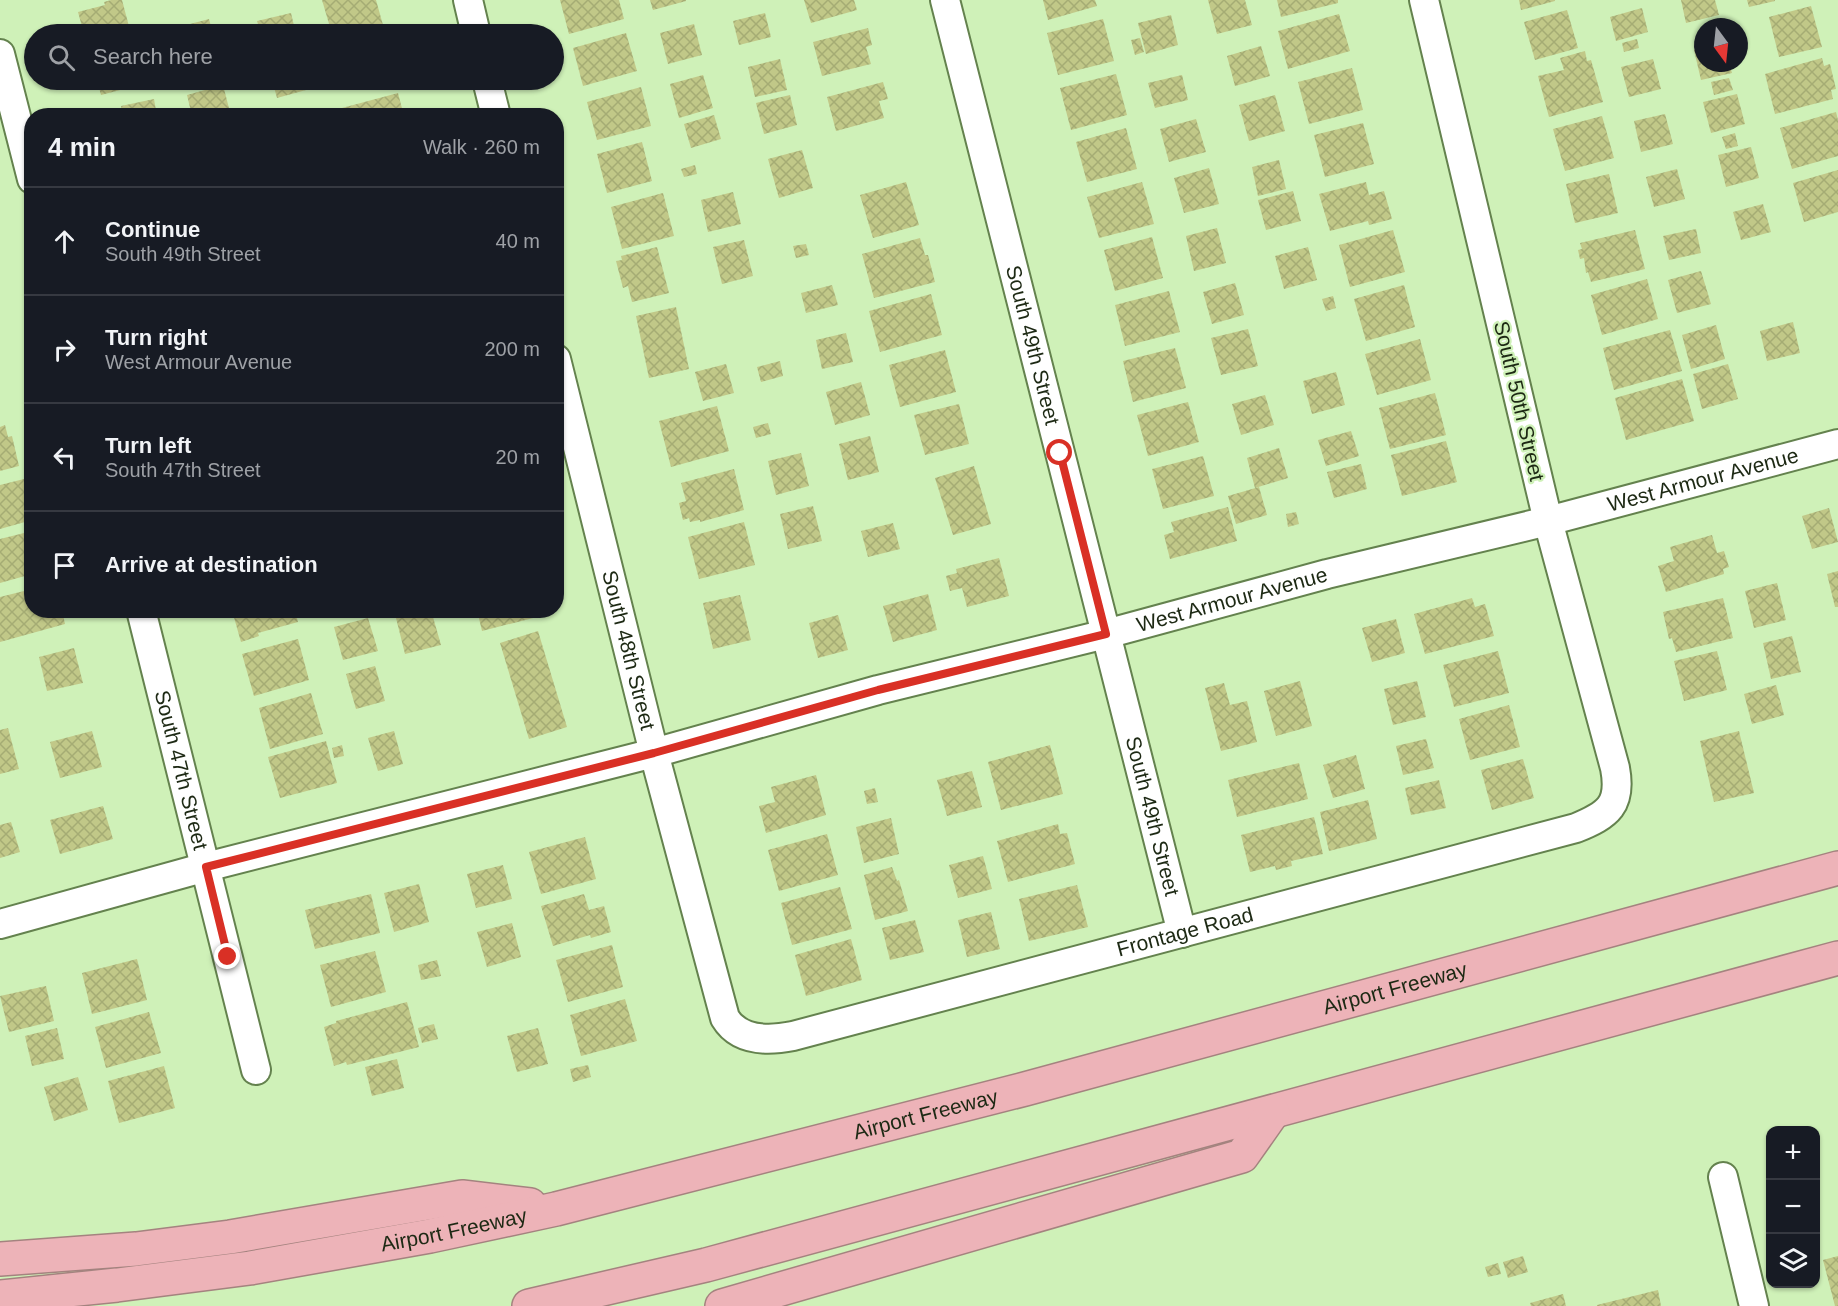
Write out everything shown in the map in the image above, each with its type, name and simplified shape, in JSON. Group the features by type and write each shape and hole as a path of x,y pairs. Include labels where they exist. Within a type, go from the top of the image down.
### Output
{"highway":[{"name":"Airport Freeway","path":"0,1297 250,1268 430,1236 556,1209 1025,1089 1838,868"},
{"path":"529,1306 706,1265 1838,958"},
{"path":"723,1306 1242,1156 1273,1112"},
{"path":"0,1259 136,1249 230,1237 462,1197 556,1209"}],"street":[{"path":"468,0 474,24"},
{"name":"South 49th Street","path":"945,0 1182,933"},
{"name":"South 50th Street","path":"1424,0 1548,521 1615,768 1617,789 1614,801"},
{"path":"0,54 24,148"},
{"path":"490,90 494,108"},
{"name":"South 48th Street","path":"564,391 654,753 725,1018 738,1033 746,1035"},
{"name":"West Armour Avenue","path":"0,924 206,867 654,753 878,690 1106,634 1327,574 1548,521 1838,444"},
{"name":"South 47th Street","path":"143,618 256,1070"},
{"name":"Frontage Road","path":"746,1035 766,1038 793,1036 1576,828 1606,813 1614,801"},
{"path":"1723,1177 1754,1306"}],"building":[{"path":"122,0 128,24 81,24 78,12 105,5 104,2"},
{"path":"322,0 376,0 383,24 329,24"},
{"path":"560,0 619,0 624,19 569,34"},
{"path":"650,0 686,0 686,1 653,10"},
{"path":"804,0 854,0 857,10 811,23"},
{"path":"1043,0 1095,0 1097,6 1048,20"},
{"path":"1208,0 1245,0 1252,25 1217,34"},
{"path":"1277,0 1338,0 1338,3 1281,17"},
{"path":"1519,0 1555,0 1555,1 1521,10"},
{"path":"1681,0 1715,0 1719,15 1694,18 1694,21 1686,23"},
{"path":"1747,0 1775,0 1775,1 1749,7"},
{"path":"1811,6 1822,47 1779,57 1769,17"},
{"path":"1642,8 1648,32 1616,41 1610,17"},
{"path":"1567,10 1578,48 1535,60 1524,22"},
{"path":"291,13 294,24 258,24 257,21"},
{"path":"765,13 771,37 739,45 733,21"},
{"path":"1339,14 1350,51 1288,69 1278,31"},
{"path":"1171,15 1178,45 1146,54 1138,23"},
{"path":"209,19 210,24 190,24"},
{"path":"1103,19 1114,61 1058,75 1047,33"},
{"path":"694,24 702,55 668,64 660,33"},
{"path":"868,28 872,45 866,47 871,64 822,76 813,42"},
{"path":"626,33 637,71 583,86 573,48"},
{"path":"1140,38 1144,52 1135,55 1131,40"},
{"path":"1637,39 1639,48 1624,52 1622,43"},
{"path":"1261,46 1270,76 1235,86 1227,56"},
{"path":"1585,51 1587,61 1591,60 1603,102 1549,117 1538,76 1564,70 1560,58"},
{"path":"1822,58 1824,66 1830,64 1836,89 1831,90 1833,99 1775,114 1765,74"},
{"path":"780,59 787,90 755,97 748,67"},
{"path":"1653,59 1661,89 1629,97 1621,67"},
{"path":"1352,68 1363,110 1309,124 1298,82"},
{"path":"1699,72 1732,73 1701,80"},
{"path":"1116,74 1127,115 1071,130 1060,88"},
{"path":"703,75 713,108 679,118 670,84"},
{"path":"1182,75 1188,100 1155,108 1148,83"},
{"path":"1729,78 1733,90 1714,95 1711,82"},
{"path":"883,82 888,99 879,101 884,118 836,131 827,97"},
{"path":"641,87 651,126 597,140 587,102"},
{"path":"100,90 120,90 101,95"},
{"path":"205,90 224,90 229,108 190,108 187,95"},
{"path":"275,90 306,90 277,98"},
{"path":"398,93 402,108 342,108"},
{"path":"1737,94 1745,124 1711,133 1703,102"},
{"path":"790,95 797,125 764,134 756,103"},
{"path":"1275,95 1285,131 1249,141 1239,105"},
{"path":"154,99 156,108 121,108 121,106"},
{"path":"1836,112 1838,156 1792,169 1780,128"},
{"path":"1665,114 1673,144 1641,152 1634,121"},
{"path":"714,115 721,139 691,148 684,124"},
{"path":"1602,116 1614,158 1565,171 1553,129"},
{"path":"1196,119 1206,152 1169,162 1160,129"},
{"path":"1363,123 1374,164 1325,177 1314,135"},
{"path":"1126,128 1137,169 1087,182 1076,142"},
{"path":"1735,133 1738,146 1726,149 1722,137"},
{"path":"642,142 652,181 607,193 597,154"},
{"path":"1751,147 1759,178 1726,187 1718,155"},
{"path":"802,150 813,188 779,198 768,159"},
{"path":"1279,160 1286,189 1258,196 1252,167"},
{"path":"695,165 697,174 684,177 681,169"},
{"path":"1209,168 1219,204 1184,213 1174,178"},
{"path":"1677,169 1685,199 1654,207 1646,177"},
{"path":"1838,170 1838,212 1804,222 1793,183"},
{"path":"1609,174 1618,213 1575,223 1566,184"},
{"path":"906,182 919,225 873,238 860,195"},
{"path":"1142,182 1154,224 1099,238 1087,197"},
{"path":"1366,182 1369,195 1384,191 1392,219 1369,225 1368,221 1330,231 1319,194"},
{"path":"1293,191 1301,221 1266,230 1258,200"},
{"path":"733,192 741,224 708,232 701,200"},
{"path":"663,193 674,236 622,249 611,207"},
{"path":"1763,204 1771,232 1741,240 1733,212"},
{"path":"1217,228 1226,263 1194,271 1186,236"},
{"path":"1696,229 1701,253 1669,260 1663,236"},
{"path":"1393,230 1405,272 1350,287 1339,245"},
{"path":"1635,230 1645,269 1591,282 1588,272 1586,273 1584,258 1580,259 1578,250 1582,249 1580,243"},
{"path":"1152,237 1163,278 1115,291 1104,250"},
{"path":"920,238 925,255 928,255 935,282 874,298 862,254"},
{"path":"744,240 753,276 722,284 713,247"},
{"path":"806,244 809,255 796,258 793,246"},
{"path":"657,247 669,293 632,302 628,286 623,288 616,261 622,260 621,256"},
{"path":"1308,247 1317,280 1284,289 1275,256"},
{"path":"1701,271 1711,304 1677,313 1668,280"},
{"path":"1647,279 1658,319 1602,335 1591,295"},
{"path":"1235,283 1244,315 1212,324 1203,292"},
{"path":"832,285 838,305 806,313 801,293"},
{"path":"1404,285 1415,327 1366,341 1354,299"},
{"path":"1169,291 1180,332 1125,346 1115,305"},
{"path":"931,294 942,335 880,352 869,311"},
{"path":"1333,296 1336,308 1326,311 1322,299"},
{"path":"676,307 689,369 649,378 636,316"},
{"path":"1793,322 1800,353 1767,361 1760,331"},
{"path":"1716,325 1725,359 1691,369 1682,335"},
{"path":"1248,329 1258,366 1221,375 1211,338"},
{"path":"1670,330 1682,371 1614,390 1603,348"},
{"path":"846,333 853,362 822,369 816,340"},
{"path":"1420,339 1431,380 1377,395 1365,354"},
{"path":"1175,348 1186,388 1133,402 1123,361"},
{"path":"945,350 956,392 900,407 889,365"},
{"path":"780,361 783,376 761,382 757,367"},
{"path":"726,364 734,393 703,401 695,372"},
{"path":"1728,364 1738,399 1702,409 1693,374"},
{"path":"1336,372 1345,405 1312,414 1303,381"},
{"path":"1682,379 1694,421 1626,440 1615,398"},
{"path":"861,382 870,415 835,425 826,392"},
{"path":"1435,393 1446,435 1390,449 1379,408"},
{"path":"1265,395 1274,425 1241,435 1232,404"},
{"path":"1188,402 1199,442 1148,456 1137,415"},
{"path":"959,404 969,444 925,455 914,415"},
{"path":"717,406 729,451 671,467 659,421"},
{"path":"768,423 771,434 756,438 753,427"},
{"path":"5,425 8,437 12,436 19,466 0,471 0,427"},
{"path":"1351,431 1359,456 1326,466 1318,440"},
{"path":"870,436 879,472 848,480 839,444"},
{"path":"1446,441 1457,482 1402,496 1391,455"},
{"path":"1279,448 1288,478 1255,488 1247,458"},
{"path":"801,453 809,486 776,495 768,461"},
{"path":"1203,456 1214,496 1163,509 1152,469"},
{"path":"1361,464 1367,489 1334,498 1327,472"},
{"path":"974,466 991,524 953,535 935,478"},
{"path":"734,469 744,510 700,522 700,520 690,522 689,518 683,520 679,503 686,501 681,483"},
{"path":"24,479 24,522 0,529 0,485"},
{"path":"1259,487 1267,515 1236,524 1228,496"},
{"path":"813,506 822,541 788,549 780,514"},
{"path":"1228,507 1237,541 1170,559 1164,535 1174,532 1171,522"},
{"path":"1829,508 1838,542 1812,549 1802,516"},
{"path":"1296,512 1299,524 1288,527 1286,514"},
{"path":"744,522 755,565 699,579 688,537"},
{"path":"893,523 900,549 868,557 861,531"},
{"path":"24,533 24,576 0,583 0,539"},
{"path":"1712,535 1717,553 1724,551 1729,567 1723,569 1724,574 1666,592 1658,566 1674,561 1670,547"},
{"path":"999,558 1009,596 967,607 962,588 950,591 946,576 957,573 956,569"},
{"path":"1838,571 1838,607 1835,607 1827,574"},
{"path":"1777,583 1786,620 1754,628 1745,591"},
{"path":"24,591 24,618 64,618 65,624 0,642 0,597"},
{"path":"928,594 937,630 893,642 883,606"},
{"path":"740,595 751,640 713,649 703,603"},
{"path":"1472,598 1475,607 1485,604 1494,636 1425,654 1414,614"},
{"path":"1723,598 1733,638 1676,652 1672,638 1669,639 1663,612"},
{"path":"838,615 848,650 818,658 809,623"},
{"path":"234,618 297,618 298,622 258,633 259,636 241,642"},
{"path":"368,618 378,651 343,660 334,627"},
{"path":"396,618 433,618 441,645 405,654"},
{"path":"479,618 533,618 482,631"},
{"path":"1396,619 1405,653 1372,662 1362,628"},
{"path":"538,631 567,727 529,739 500,643"},
{"path":"1792,636 1801,672 1771,679 1763,643"},
{"path":"298,639 309,680 254,696 242,654"},
{"path":"74,648 83,683 47,691 39,657"},
{"path":"1498,651 1509,693 1454,707 1443,665"},
{"path":"1717,651 1727,690 1684,701 1674,661"},
{"path":"375,666 385,701 356,709 346,674"},
{"path":"1300,681 1312,726 1276,736 1264,691"},
{"path":"1417,681 1426,717 1393,725 1384,689"},
{"path":"1224,683 1230,705 1247,701 1257,742 1221,751 1205,688"},
{"path":"1776,685 1784,715 1752,724 1744,694"},
{"path":"311,693 323,734 270,749 259,708"},
{"path":"1509,705 1520,747 1470,760 1459,719"},
{"path":"8,728 19,769 0,774 0,730"},
{"path":"92,731 102,767 60,778 50,742"},
{"path":"394,731 403,764 378,771 368,738"},
{"path":"1739,731 1754,793 1714,802 1700,741"},
{"path":"1426,739 1434,768 1403,775 1396,746"},
{"path":"326,741 337,783 280,798 268,757"},
{"path":"342,745 344,756 334,758 332,748"},
{"path":"1050,745 1063,794 1001,810 988,762"},
{"path":"1356,755 1365,789 1333,798 1323,765"},
{"path":"1523,759 1534,798 1492,810 1481,770"},
{"path":"1299,763 1308,799 1237,817 1228,780"},
{"path":"972,771 982,807 947,816 937,780"},
{"path":"816,775 826,815 766,833 759,806 775,802 771,787"},
{"path":"1439,780 1446,808 1411,815 1405,788"},
{"path":"875,788 878,802 867,804 864,791"},
{"path":"1368,800 1377,839 1329,851 1320,812"},
{"path":"103,806 113,839 60,854 50,820"},
{"path":"1314,817 1323,854 1291,861 1292,866 1276,870 1275,866 1250,872 1241,835"},
{"path":"891,818 899,854 864,863 856,827"},
{"path":"11,822 20,852 0,858 0,825"},
{"path":"1058,824 1060,834 1067,833 1075,864 1008,882 997,841"},
{"path":"827,834 838,875 779,891 768,850"},
{"path":"585,837 596,879 541,894 529,852"},
{"path":"983,856 992,889 958,898 949,865"},
{"path":"503,865 512,899 476,908 467,874"},
{"path":"892,867 897,881 899,880 908,911 875,920 864,875"},
{"path":"419,884 429,922 394,932 384,893"},
{"path":"1077,885 1088,927 1029,941 1019,899"},
{"path":"840,887 852,929 792,945 781,903"},
{"path":"371,894 380,933 315,949 305,910"},
{"path":"584,894 589,910 604,906 611,932 591,938 590,935 553,946 541,906"},
{"path":"991,912 1000,949 967,957 958,920"},
{"path":"915,920 924,952 890,960 882,928"},
{"path":"512,923 521,957 487,967 477,932"},
{"path":"851,939 862,980 806,996 795,955"},
{"path":"612,945 623,987 568,1002 556,960"},
{"path":"375,951 386,992 331,1007 320,965"},
{"path":"137,959 147,1000 92,1014 82,973"},
{"path":"437,960 441,976 421,980 418,965"},
{"path":"46,986 54,1021 9,1032 0,996"},
{"path":"625,999 637,1041 581,1056 570,1015"},
{"path":"407,1002 419,1047 347,1065 346,1062 334,1066 324,1027 336,1021"},
{"path":"149,1012 161,1053 106,1068 95,1027"},
{"path":"434,1024 438,1039 422,1043 418,1028"},
{"path":"57,1028 64,1059 32,1066 25,1036"},
{"path":"538,1028 548,1064 517,1072 507,1036"},
{"path":"397,1059 404,1088 372,1096 365,1067"},
{"path":"588,1065 591,1077 573,1082 570,1069"},
{"path":"164,1066 175,1108 119,1123 108,1081"},
{"path":"78,1077 88,1110 54,1121 44,1087"},
{"path":"1523,1256 1528,1272 1508,1278 1503,1262"},
{"path":"1838,1256 1838,1306 1835,1306 1823,1260"},
{"path":"1498,1263 1501,1274 1488,1277 1485,1267"},
{"path":"1658,1290 1661,1306 1597,1306 1597,1305"},
{"path":"1563,1294 1566,1306 1531,1306 1530,1303"}],"route":[{"path":"228,957 206,867 654,753 878,690 1106,634 1060,453"}]}
